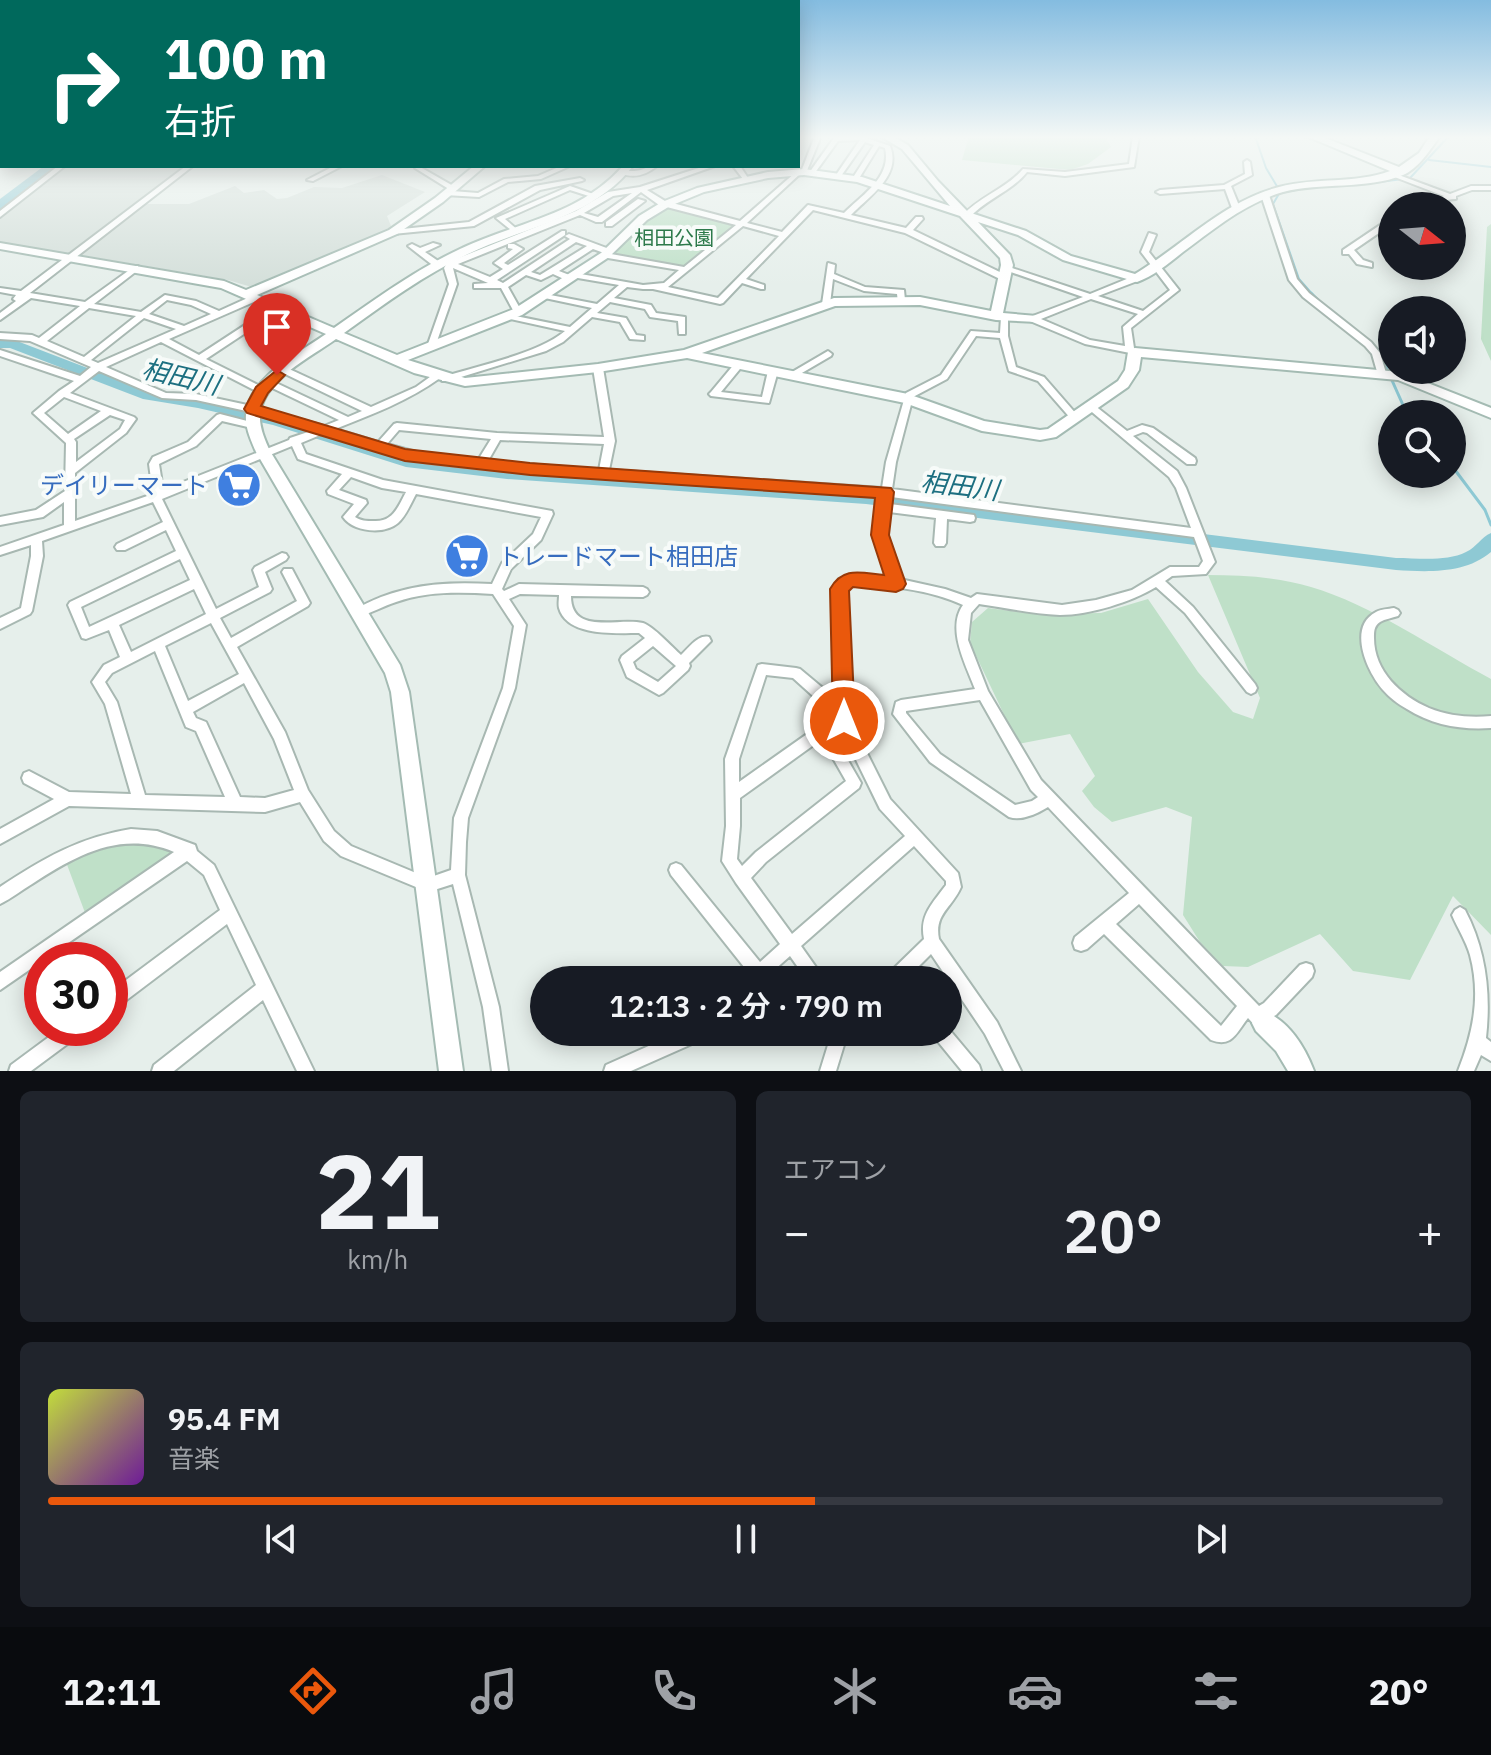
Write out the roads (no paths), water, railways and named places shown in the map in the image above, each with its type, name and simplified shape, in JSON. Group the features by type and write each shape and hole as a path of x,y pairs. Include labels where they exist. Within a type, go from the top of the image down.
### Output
{"street":[{"path":"0,215 37,186"},
{"path":"0,314 164,186"},
{"path":"443,186 450,191 479,195 495,186"},
{"path":"69,527 69,438 38,413 99,366 219,314 393,232 456,186"},
{"path":"393,232 471,224 538,188 549,186"},
{"path":"451,1071 428,885 400,692 394,671 263,452 252,417 265,387 337,333 445,263 560,215 607,186"},
{"path":"445,263 582,212 611,194 650,186"},
{"path":"398,360 513,314 607,254 643,218 666,204 721,186"},
{"path":"656,287 669,283 789,186"},
{"path":"846,215 877,186 1022,233 1067,258 1137,278"},
{"path":"939,186 1007,259 1001,317 1012,369 1041,379 1075,418"},
{"path":"966,216 983,199 997,195 1010,186"},
{"path":"1033,319 1137,278 1236,208 1265,195 1300,186"},
{"path":"1160,192 1228,187 1236,208"},
{"path":"516,232 500,218 570,188 595,196"},
{"path":"1463,192 1471,188 1491,188"},
{"path":"641,189 666,204 784,235"},
{"path":"599,220 641,189"},
{"path":"1265,195 1293,280 1306,295 1368,344 1378,361"},
{"path":"609,224 641,201"},
{"path":"720,301 811,207 908,231 1006,273 1142,313"},
{"path":"584,215 631,231"},
{"path":"908,231 919,219"},
{"path":"546,226 607,254 684,269"},
{"path":"1369,265 1360,262 1348,251 1378,228"},
{"path":"499,283 509,269 562,233"},
{"path":"686,354 908,399 965,421 1030,435 1051,434 1128,377 1132,351 1127,327 1142,313 1174,294 1173,285 1145,252 1152,235"},
{"path":"477,286 499,283 525,272 575,239"},
{"path":"436,245 416,248 445,263 499,283 513,314"},
{"path":"0,246 199,278 252,296 441,378 488,381 686,354 826,304 901,300 938,303 1001,317 1033,319 1088,342 1132,351 1378,373"},
{"path":"509,269 498,263 519,249 511,246"},
{"path":"525,272 541,278 592,246"},
{"path":"432,344 453,284 445,263"},
{"path":"826,304 831,265"},
{"path":"41,341 135,268"},
{"path":"553,271 656,287 734,306"},
{"path":"832,276 864,289 901,292 901,300"},
{"path":"740,280 761,287"},
{"path":"0,551 158,496 370,411 441,378 543,349 573,330 625,284"},
{"path":"0,290 143,315 185,329"},
{"path":"543,295 600,307"},
{"path":"86,360 165,297 193,303 219,314"},
{"path":"609,299 648,307 653,315 660,317 682,319 682,332"},
{"path":"199,359 277,308"},
{"path":"513,314 573,330"},
{"path":"591,314 623,320 633,337 641,338"},
{"path":"896,584 880,535 884,499 908,399 922,387 944,377 974,333 1004,336"},
{"path":"0,336 24,336 41,341 165,396 196,397 252,417 320,430 427,459 884,499 1201,538"},
{"path":"162,339 199,359 347,420"},
{"path":"0,353 79,379"},
{"path":"792,375 828,354"},
{"path":"739,364 714,394 766,401 773,371"},
{"path":"598,368 610,441 603,473"},
{"path":"284,370 370,411"},
{"path":"1420,384 1491,413"},
{"path":"62,393 131,419 123,431 71,471"},
{"path":"1013,1071 991,1028 932,942 930,920 954,887 953,878 885,804 844,721 840,589 848,579 896,584 947,594 971,603 986,599 1062,610 1135,594 1170,572 1202,571 1209,562 1173,474 1091,407"},
{"path":"69,438 108,411"},
{"path":"252,417 220,417 192,444 157,460 154,464 158,496 169,524 213,616 273,722 303,794 329,836 346,851 428,885 458,875"},
{"path":"379,447 397,426 497,436 610,441"},
{"path":"1126,435 1142,428 1150,430 1191,461"},
{"path":"481,465 497,436"},
{"path":"299,438 302,456 382,484 548,514 537,537 506,566 498,593"},
{"path":"349,473 332,491 362,503 348,517 357,524 384,527 392,524 413,489"},
{"path":"0,521 39,514 70,493"},
{"path":"884,499 970,518"},
{"path":"940,543 942,514"},
{"path":"121,547 169,524"},
{"path":"0,624 26,611 37,556 36,539"},
{"path":"183,553 74,605 86,634 197,582"},
{"path":"140,802 111,702 98,682 108,669 266,589 259,570 282,557"},
{"path":"229,645 304,603 288,572"},
{"path":"1156,580 1189,610 1251,688"},
{"path":"360,612 393,595 437,587 498,593 519,589 643,592"},
{"path":"565,591 565,608 575,621 602,628 642,628 654,638 684,666 659,689 631,673 626,660 654,638"},
{"path":"498,593 517,618 519,632 509,688 497,727 479,763 461,818 458,875 491,1007 500,1071"},
{"path":"971,603 965,611 962,640 983,694 1023,765 1049,798 1139,894 1285,1042 1302,1071"},
{"path":"1394,613 1381,613 1372,619 1367,629 1378,672 1389,688 1413,706 1442,719 1463,723 1491,722"},
{"path":"112,623 128,660"},
{"path":"681,663 705,641"},
{"path":"159,645 188,708 191,723 201,726 236,805"},
{"path":"741,878 761,857 854,783 824,730 819,693 796,673 762,669 732,759 733,826 729,861 741,878 807,966"},
{"path":"188,708 246,676"},
{"path":"983,694 901,706 899,714 935,758 1014,812 1035,807 1049,798"},
{"path":"733,794 824,730"},
{"path":"29,778 68,799 265,805 303,794"},
{"path":"0,837 68,799"},
{"path":"0,896 56,859 102,840 131,834 156,837 190,850 209,870 306,1071"},
{"path":"766,966 913,838"},
{"path":"0,982 190,850"},
{"path":"676,870 748,966"},
{"path":"1081,943 1139,894"},
{"path":"128,989 229,913"},
{"path":"1460,915 1483,968 1485,1013 1485,1049 1466,1071"},
{"path":"1104,923 1217,1034 1224,1035 1270,1009 1306,971"},
{"path":"909,966 932,942"},
{"path":"170,1067 265,988"},
{"path":"17,1071 51,1046"},
{"path":"612,1071 668,1046"},
{"path":"828,1071 836,1046"},
{"path":"952,1046 973,1071"}],"water":[{"path":"17,186 33,186 0,212 0,199"}],"waterway":[{"path":"1281,193 1305,188"},
{"path":"1280,192 1273,204 1299,279 1313,295"},
{"path":"1313,295 1319,301"},
{"path":"1369,341 1382,358 1401,400"},
{"name":"相田川","path":"0,344 12,344 148,396 198,403 275,421 406,462 507,474 866,498 1396,564 1462,560 1484,549 1491,539"},
{"path":"1466,485 1485,510 1491,525"}],"place":[{"name":"デイリーマート","path":"239,485"},
{"name":"トレードマート相田店","path":"467,556"}],"park label":[{"name":"相田公園","path":"674,237"}]}
